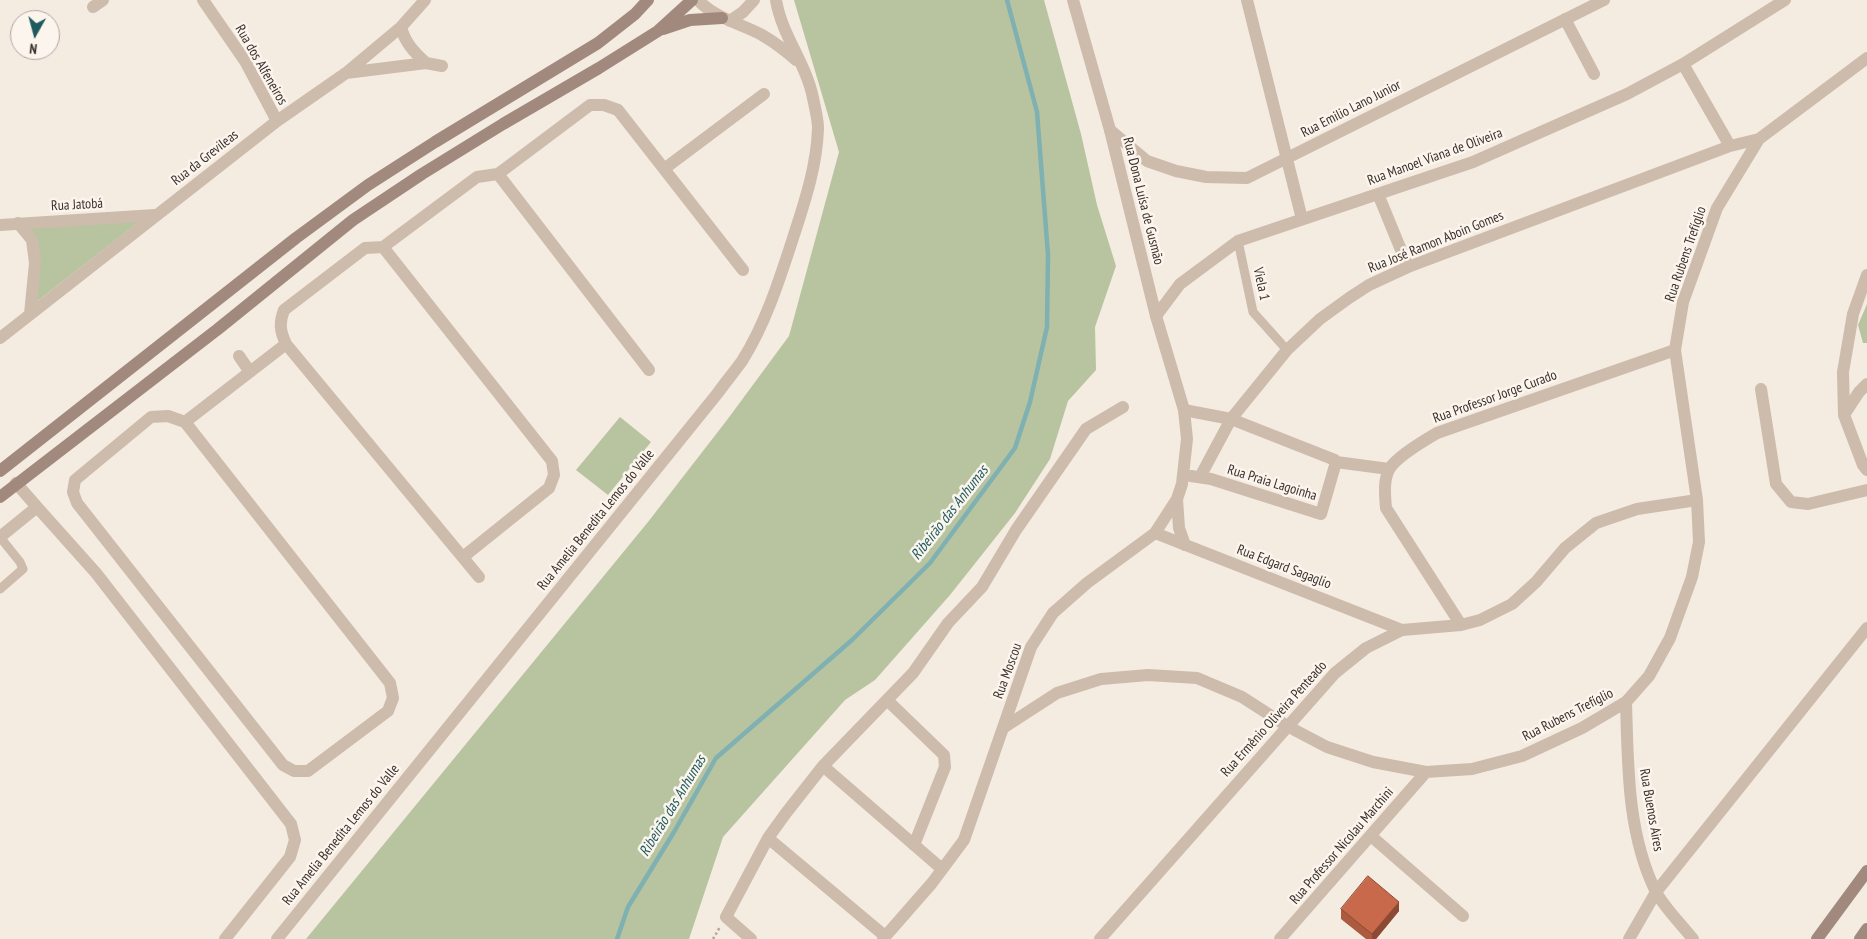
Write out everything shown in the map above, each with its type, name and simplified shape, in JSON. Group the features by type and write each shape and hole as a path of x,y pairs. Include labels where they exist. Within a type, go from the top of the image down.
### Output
{"main road":[{"path":"0,471 296,238 360,191 435,142 598,43 636,14 648,0"},
{"path":"0,496 218,329 353,220 502,124 599,68 658,30 692,0"},
{"path":"658,30 690,20 726,20"},
{"path":"1817,939 1867,871"},
{"path":"1861,939 1867,929"},
{"path":"1861,939 1867,938"}],"street":[{"name":"Rua dos Alfeneiros","path":"203,0 245,61 277,121"},
{"name":"Rua da Grevileas","path":"0,338 277,121 346,73 401,27 425,0"},
{"path":"698,0 707,9 726,20 762,35 789,53 802,66"},
{"path":"726,20 743,12 754,0"},
{"name":"Rua Amelia Benedita Lemos do Valle","path":"277,939 710,402 741,361 763,321 784,267 805,200 818,128 813,97 802,66 785,34 776,0"},
{"name":"Rua Dona Luísa de Gusmão","path":"1073,0 1110,130 1156,316 1184,410"},
{"name":"Rua Emilio Lano Junior","path":"1110,130 1147,161 1176,171 1206,177 1247,178 1604,0"},
{"name":"Rua Manoel Viana de Oliveira","path":"1156,316 1180,284 1238,241 1474,162 1627,94 1683,64 1785,0"},
{"path":"1249,1 1302,219"},
{"path":"1565,19 1594,74"},
{"path":"401,27 408,44 426,63"},
{"name":"Rua Rubens Trefíglio","path":"1003,728 1057,693 1101,678 1148,675 1197,678 1242,696 1287,726 1327,747 1373,762 1426,772 1472,769 1522,756 1582,728 1626,702 1649,676 1670,638 1692,578 1699,542 1697,500 1675,350 1682,302 1717,208 1759,139 1867,58"},
{"path":"346,73 426,63 442,66"},
{"path":"1683,64 1730,146"},
{"path":"664,169 764,94"},
{"path":"479,577 286,344 280,326 284,310 365,248 383,247 477,177 498,174 590,105 604,105 618,110 743,270"},
{"name":"Rua José Ramon Aboin Gomes","path":"1195,476 1231,419 1288,350 1320,319 1348,298 1408,267 1730,146 1759,139"},
{"path":"498,174 649,370"},
{"path":"1378,194 1408,267"},
{"name":"Rua Jatobá","path":"0,225 156,215"},
{"path":"18,223 32,240 35,263 30,314"},
{"path":"383,247 552,461 554,475 549,488 463,557"},
{"path":"1867,275 1853,314 1843,372 1844,415 1863,465 1867,470"},
{"path":"185,422 286,344"},
{"name":"Rua Professor Jorge Curado","path":"1389,469 1417,444 1437,433 1675,350"},
{"path":"239,356 250,372"},
{"path":"1844,415 1859,392 1867,384"},
{"path":"1761,389 1776,484 1790,502 1808,504 1867,490"},
{"path":"751,939 726,917 768,838 823,766 913,673 948,623 982,587 1016,530 1086,429 1123,407"},
{"path":"1184,410 1231,419 1336,462 1389,469 1385,490 1386,508 1461,625"},
{"name":"Rua Moscou","path":"884,938 964,840 1031,647 1052,613 1087,583 1155,532 1177,499 1182,484 1187,439 1184,410"},
{"path":"168,416 185,422 390,683 393,698 388,711 308,771 294,771 283,766 77,503 73,492 75,480 151,417 168,416"},
{"name":"Rua Praia Lagoinha","path":"1195,476 1321,514 1336,462"},
{"path":"16,483 96,573 291,824 295,840 290,857 225,939"},
{"path":"1177,499 1179,528 1185,545"},
{"name":"Rua Ermênio Oliveira Penteado","path":"1100,939 1335,673 1366,648 1402,630 1461,625 1480,620 1512,604 1536,582 1565,548 1596,523 1636,509 1697,500"},
{"path":"0,537 37,507"},
{"name":"Rua Edgard Sagaglio","path":"1155,532 1402,630"},
{"path":"1629,939 1656,892 1867,628"},
{"path":"1850,650 1867,648"},
{"path":"887,700 944,755 945,767 914,845"},
{"name":"Rua Buenos Aires","path":"1626,702 1628,765 1632,808 1641,851 1656,892 1693,939"},
{"path":"823,766 942,869"},
{"name":"Rua Professor Nicolau Marchini","path":"1280,939 1426,772"},
{"path":"1371,836 1463,916"},
{"path":"768,838 884,938"}],"lane":[{"name":"Viela 1","path":"1238,241 1254,312 1288,350"},
{"path":"0,537 20,562 23,569 0,589"}],"green space":[{"path":"794,0 1044,0 1081,134 1097,205 1116,266 1095,327 1096,370 1068,401 1050,459 1015,513 950,595 875,680 845,700 723,837 689,939 306,939 648,522 789,336 839,152"},
{"path":"140,221 35,303 29,228"},
{"path":"1867,304 1867,343 1863,343 1858,325"},
{"path":"620,417 651,442 608,495 576,470"}],"building":[{"path":"1368,876 1399,902 1372,934 1341,909"}],"waterway":[{"name":"Ribeirão das Anhumas","path":"617,939 628,907 716,758 852,640 930,563 1015,448 1030,402 1047,327 1048,255 1037,112 1007,0"}]}
